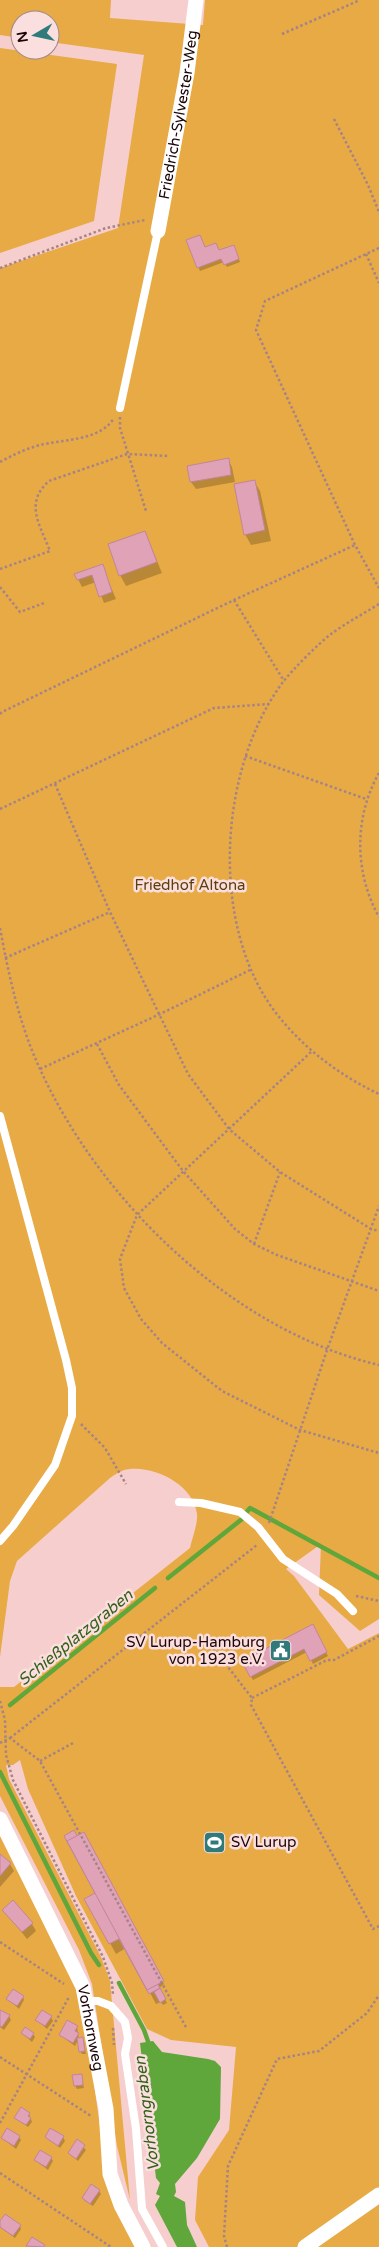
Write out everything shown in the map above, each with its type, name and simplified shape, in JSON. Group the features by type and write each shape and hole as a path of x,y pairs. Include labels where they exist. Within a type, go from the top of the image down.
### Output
{"street":[{"name":"Friedrich-Sylvester-Weg","path":"160,224 187,73 196,0"},
{"name":"Vorhornweg","path":"0,1819 81,1993 107,2126 110,2174 114,2190 143,2247"},
{"path":"305,2247 379,2195"}],"lane":[{"path":"120,408 160,224"},
{"path":"0,1116 72,1388 72,1416 55,1466 14,1526 0,1541"},
{"path":"178,1502 201,1503 240,1512 258,1527 283,1560 337,1594 353,1611"},
{"path":"81,1993 111,2006 125,2022 128,2038 125,2054 136,2130 142,2208 162,2247"}],"path":[{"path":"282,34 360,0"},
{"path":"334,119 368,185 379,212"},
{"path":"0,268 106,228 160,224"},
{"path":"379,248 265,301 256,330 355,545 379,588"},
{"path":"366,254 379,283"},
{"path":"120,408 120,428 146,511"},
{"path":"0,462 16,453 39,445 94,434 109,426 120,408"},
{"path":"0,569 50,551 36,514 35,502 39,490 49,481 127,454 169,456"},
{"path":"0,714 234,600 355,545"},
{"path":"0,587 20,612 44,603"},
{"path":"234,600 284,682"},
{"path":"379,604 330,635 284,682 269,704 245,756 232,811 229,869 236,920 250,970 276,1013 311,1052 360,1085 379,1094"},
{"path":"0,808 55,784 214,708 269,704"},
{"path":"245,756 367,800"},
{"path":"379,773 367,800 360,834 360,853 367,890 379,917"},
{"path":"55,784 110,912 188,1074 229,1129 280,1172 371,1229 379,1231"},
{"path":"5,958 110,912"},
{"path":"0,928 18,1014 40,1069 69,1124 105,1175 137,1215 219,1288 257,1314 326,1350 379,1365"},
{"path":"40,1069 97,1044 250,970"},
{"path":"97,1044 119,1085 183,1171 235,1229 254,1244 277,1255 379,1291"},
{"path":"311,1052 137,1215 120,1260 124,1288 141,1319 162,1343 222,1391 300,1430 379,1453"},
{"path":"254,1244 280,1172"},
{"path":"0,1743 10,1738 265,1538 326,1350 379,1206"},
{"path":"72,1416 106,1448 126,1484"},
{"path":"337,1594 379,1601"},
{"path":"252,1698 328,1660 334,1660 379,1636"},
{"path":"207,1640 252,1698 251,1705 373,1929 379,1926"},
{"path":"10,1738 40,1761 186,2029"},
{"path":"40,1761 73,1743"},
{"path":"0,1942 81,1993 26,2075 0,2123"},
{"path":"227,2247 224,2236 228,2166 277,2059 319,2051 367,2013 379,1995"},
{"path":"0,2057 107,2126"},
{"path":"0,2173 111,2247"}],"green space":[{"name":"Friedhof Altona","path":"0,0 111,0 110,18 203,25 205,0 379,0 379,1619 360,1631 319,1595 321,1544 286,1569 294,1576 348,1649 379,1633 379,2247 209,2247 195,2220 198,2177 229,2130 236,2047 171,2040 147,2029 76,1896 28,1789 20,1760 13,1765 6,1765 9,1779 101,1957 110,1981 130,2200 117,2146 92,1984 79,1950 0,1796 0,1687 14,1687 190,1548 196,1527 197,1514 194,1503 188,1493 170,1478 158,1473 135,1469 124,1470 112,1477 17,1561 10,1581 0,1657 0,268 118,228 144,55 60,43 60,10 10,10 10,36 0,35"},
{"path":"0,48 10,49 10,60 60,60 60,56 117,64 94,221 0,253"},
{"path":"0,1826 81,1990 100,2127 136,2247 0,2247"}],"shaded area":[{"path":"153,2041 162,2052 208,2059 215,2061 221,2067 220,2119 197,2158 175,2184 176,2192 174,2196 185,2202 187,2225 197,2247 177,2247 155,2205 160,2196 156,2194 160,2183 156,2178 140,2043"}],"building":[{"path":"200,235 205,247 216,243 219,250 234,245 239,259 224,265 221,259 197,268 186,240"},
{"path":"229,458 231,475 190,482 187,466"},
{"path":"255,480 265,530 244,535 234,484"},
{"path":"145,531 157,562 119,576 108,544"},
{"path":"103,564 112,592 99,597 92,575 77,580 74,574"},
{"name":"SV Lurup-Hamburg von 1923 e.V.","path":"313,1624 327,1652 310,1661 304,1649 250,1677 242,1661"},
{"path":"74,1830 160,1988 149,1994 119,1939 109,1944 84,1899 95,1893 64,1836"},
{"path":"84,1832 164,1981 147,1990 67,1841"},
{"path":"0,1854 11,1863 0,1876"},
{"path":"13,1900 33,1923 22,1932 2,1910"},
{"path":"160,1988 166,1999 160,2003 154,1992"},
{"path":"13,1989 24,1996 17,2006 6,1999"},
{"path":"0,2010 10,2015 2,2027 0,2026"},
{"path":"42,2010 52,2016 45,2026 35,2020"},
{"path":"67,2020 78,2026 75,2031 79,2033 73,2043 59,2035"},
{"path":"25,2027 34,2033 30,2039 21,2033"},
{"path":"83,2037 85,2051 79,2052 77,2038"},
{"path":"82,2074 83,2085 74,2086 72,2075"},
{"path":"21,2107 30,2113 28,2116 31,2118 26,2125 14,2118"},
{"path":"7,2128 20,2136 14,2146 1,2138"},
{"path":"50,2128 64,2136 58,2146 45,2137"},
{"path":"77,2139 85,2145 76,2159 68,2153"},
{"path":"40,2150 52,2157 46,2167 34,2160"},
{"path":"91,2184 100,2190 90,2204 82,2198"},
{"path":"5,2214 21,2225 13,2236 0,2227 0,2221"},
{"path":"32,2237 45,2245 44,2247 26,2246"}],"waterway":[{"name":"Schießplatzgraben","path":"246,1513 250,1508 379,1578"},
{"name":"Schießplatzgraben","path":"168,1578 242,1519"},
{"name":"Schießplatzgraben","path":"10,1705 155,1588"},
{"name":"Vorhorngraben","path":"0,1772 91,1953 99,1965"},
{"name":"Vorhorngraben","path":"119,1983 144,2030 150,2047"}],"place":[{"name":"SV Lurup-Hamburg von 1923 e.V.","path":"281,1651"},
{"name":"SV Lurup","path":"215,1842"}]}
